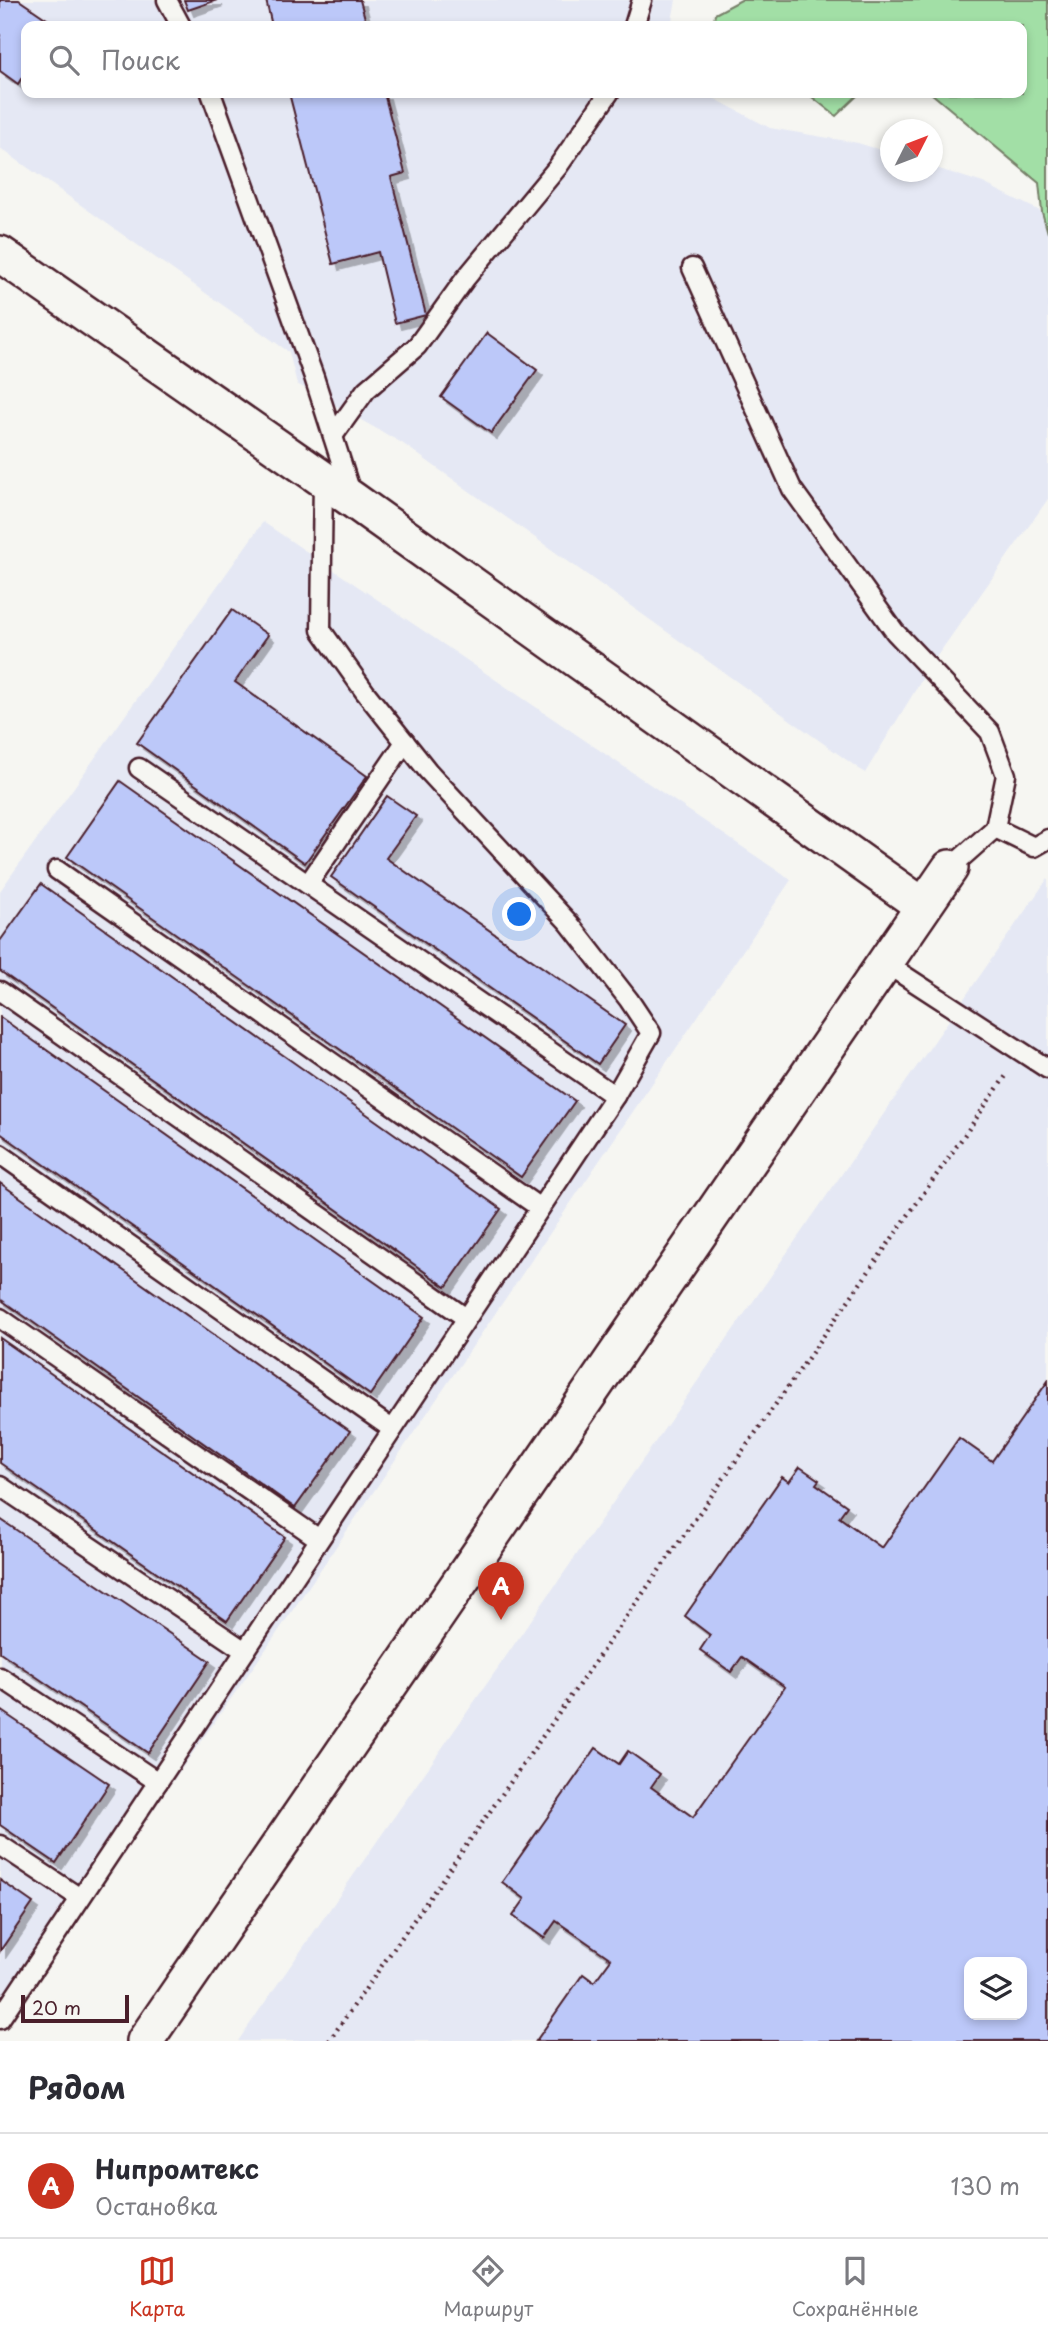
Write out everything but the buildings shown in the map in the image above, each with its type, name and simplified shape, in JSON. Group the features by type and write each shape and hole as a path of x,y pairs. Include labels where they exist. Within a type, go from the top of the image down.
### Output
{"street":[{"path":"4,266 323,478 923,906"},
{"path":"145,2041 950,868"}],"lane":[{"path":"167,0 178,21"},
{"path":"636,21 642,0"},
{"path":"213,98 334,436 353,500"},
{"path":"334,436 366,390 417,346 465,279 557,168 606,98"},
{"path":"692,268 792,489 895,632 990,732 1006,775 995,828 950,868"},
{"path":"0,2019 615,1096 652,1033 569,923 428,771 321,630 323,478"},
{"path":"308,884 405,742"},
{"path":"139,768 615,1096"},
{"path":"995,828 1034,847 1048,839"},
{"path":"57,870 540,1208"},
{"path":"885,963 1048,1069"},
{"path":"0,991 466,1318"},
{"path":"0,1154 392,1429"},
{"path":"0,1318 319,1539"},
{"path":"0,1486 245,1651"},
{"path":"0,1676 158,1782"},
{"path":"0,1844 80,1898"}],"path":[{"path":"329,2041 1023,1052"}],"shaded area":[{"path":"0,0 676,0 672,21 21,21 21,98 713,98 770,128 858,143 880,150 880,182 943,182 943,170 983,183 1042,212 1048,233 1048,499 930,666 865,773 402,443 297,384 289,352 0,148"},
{"path":"263,522 791,880 273,1639 0,2026 0,891"},
{"path":"1048,878 1048,2041 238,2041"}],"green space":[{"path":"741,0 1048,0 1048,233 1042,212 1039,183 937,98 1027,98 1027,21 714,21 715,14"},
{"path":"813,98 855,98 836,116"}],"place":[{"name":"Нипромтекс","path":"501,1620"}]}
